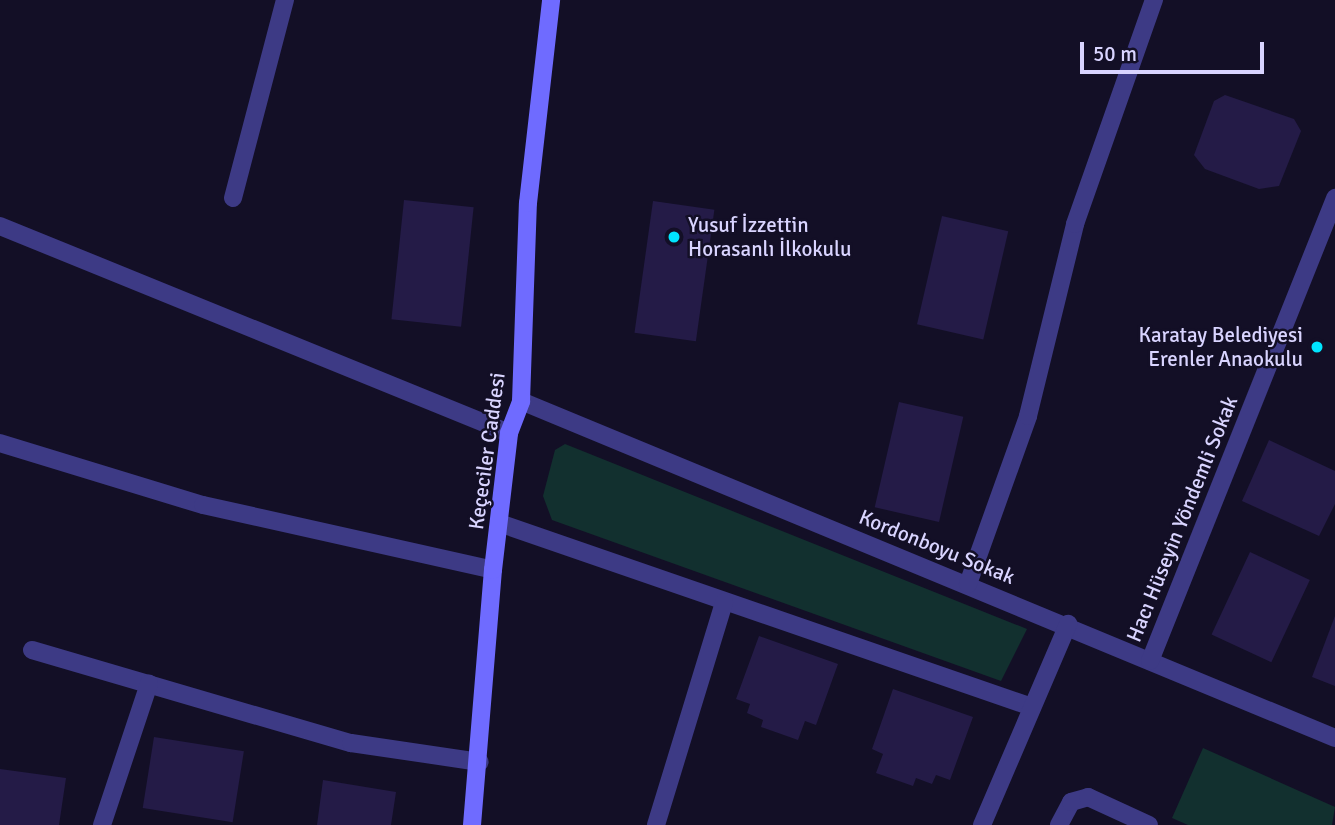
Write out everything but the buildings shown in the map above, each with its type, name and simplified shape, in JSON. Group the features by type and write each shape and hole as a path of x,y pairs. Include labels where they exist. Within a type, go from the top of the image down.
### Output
{"street":[{"path":"233,198 285,0"},
{"name":"Keçeciler Caddesi","path":"472,825 509,433 521,401 528,202 551,0"},
{"path":"968,584 1028,416 1075,223 1154,0"},
{"name":"Hacı Hüseyin Yöndemli Sokak","path":"1150,660 1333,209"},
{"path":"0,226 509,433"},
{"name":"Kordonboyu Sokak","path":"521,401 1068,625 1335,738"},
{"path":"0,443 203,505 494,570"},
{"path":"499,523 1032,707"},
{"path":"656,825 723,602"},
{"path":"982,825 1068,625"},
{"path":"32,650 351,743 480,762"},
{"path":"102,825 149,684"},
{"path":"1059,825 1071,802 1088,797 1149,825"}],"green space":[{"path":"565,444 1027,629 1001,681 552,520 543,496 555,450"},
{"path":"1203,748 1335,807 1332,825 1188,825 1172,818"}],"place":[{"name":"Yusuf İzzettin Horasanlı İlkokulu","path":"674,237"},
{"name":"Karatay Belediyesi Erenler Anaokulu","path":"1317,347"}]}
